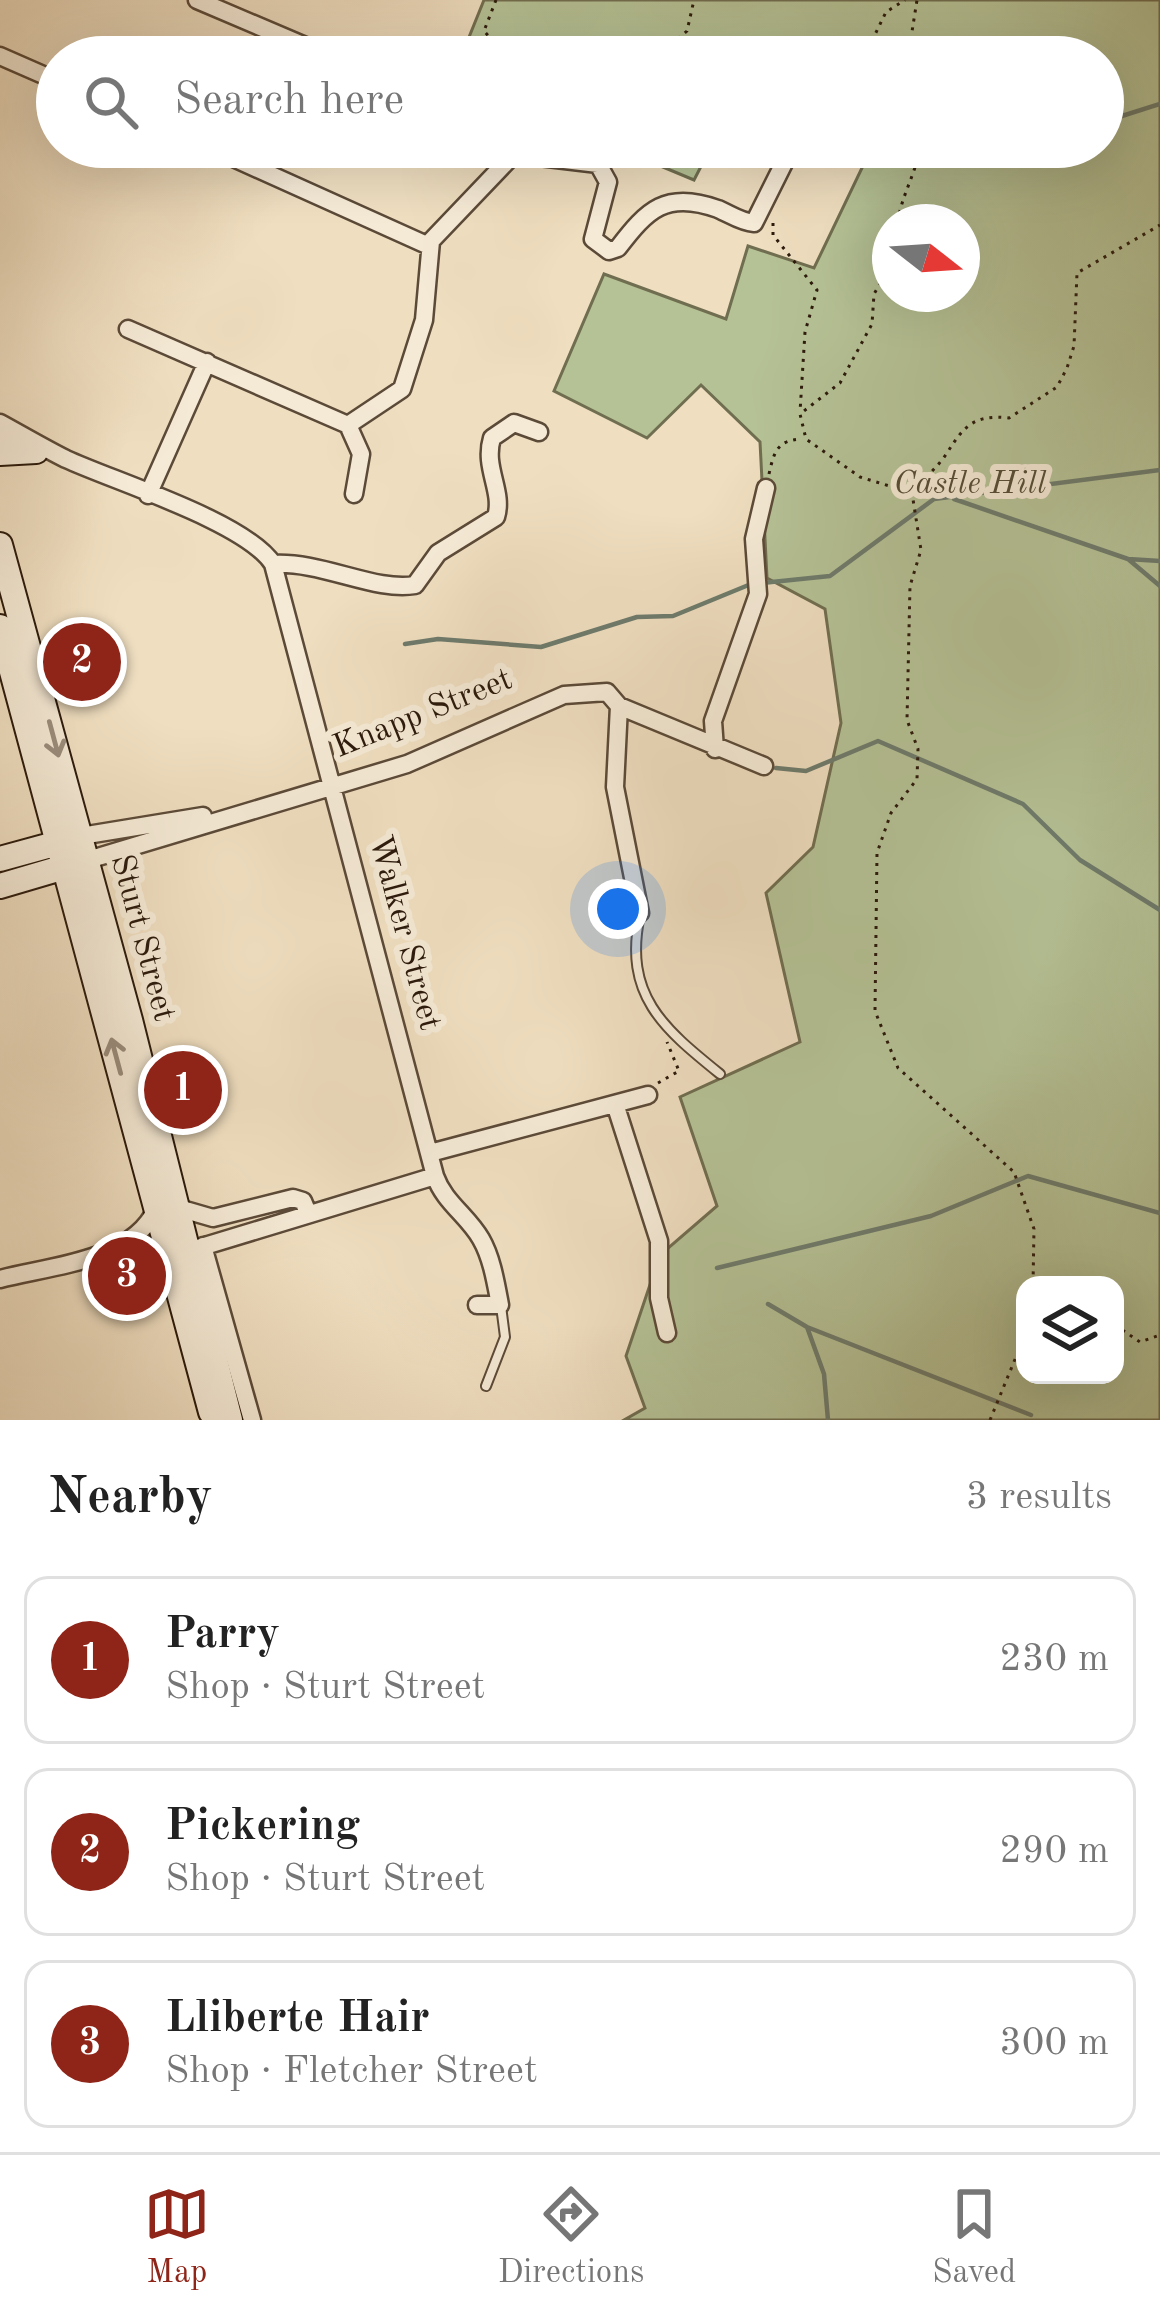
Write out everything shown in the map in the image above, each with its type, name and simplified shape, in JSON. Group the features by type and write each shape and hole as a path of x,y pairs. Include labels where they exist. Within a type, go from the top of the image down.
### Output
{"main road":[{"path":"0,453 36,451"},
{"name":"Sturt Street","path":"0,545 165,1208 193,1251 230,1420"},
{"name":"Sturt Street","path":"0,627 73,852"},
{"name":"Knapp Street","path":"9,870 73,852"},
{"name":"Sturt Street","path":"193,1251 213,1420"}],"street":[{"path":"196,0 281,36"},
{"path":"0,56 36,72"},
{"path":"256,168 429,246"},
{"path":"348,424 392,400 405,384 424,320 429,246 450,215 499,168"},
{"path":"600,168 608,182 593,234 604,250 618,248 634,223 668,203 709,206 749,224 764,212 783,168"},
{"path":"128,328 348,424 362,454 354,494"},
{"path":"148,495 207,362"},
{"path":"0,423 63,458 248,539 273,564 320,566 394,586 415,585 438,553 496,517 499,503 488,468 492,438 514,423 539,432"},
{"path":"0,437 63,458"},
{"path":"684,736 704,732 713,721 758,581 754,539 766,488"},
{"name":"Walker Street","path":"273,564 435,1176 484,1243 500,1305"},
{"name":"Knapp Street","path":"73,852 132,846 407,764 564,695 607,692 619,706"},
{"path":"640,913 614,778 619,706 764,766"},
{"path":"713,721 715,749"},
{"name":"Knapp Street","path":"73,852 126,828 246,812"},
{"path":"126,828 132,846"},
{"path":"430,1153 648,1095"},
{"path":"616,1107 659,1240 659,1298 667,1333"},
{"path":"115,1248 193,1251 435,1176"},
{"path":"0,1279 115,1248 139,1234 165,1208 213,1218 293,1198 303,1201 308,1213"},
{"path":"193,1251 213,1218"},
{"path":"193,1251 252,1420"},
{"path":"477,1305 500,1305"}],"lane":[{"path":"640,913 636,974 684,1050 720,1074"},
{"name":"Walker Street","path":"486,1386 506,1331 500,1305"}],"path":[{"path":"486,36 484,26 496,0"},
{"path":"681,36 687,31 694,0"},
{"path":"875,36 886,12 905,0"},
{"path":"911,36 916,0"},
{"path":"901,204 917,168"},
{"path":"764,212 772,221 773,235 817,290 805,332 800,413 806,439"},
{"path":"1034,1276 1034,1229 1014,1172 898,1068 875,1011 877,853 891,813 917,779 918,749 907,720 910,586 921,550 913,493 946,454 957,431 988,416 1009,418 1057,387 1074,346 1077,273 1160,225"},
{"path":"800,413 841,383 872,324 873,312"},
{"path":"766,488 775,449 787,440 806,439 860,477 913,493"},
{"path":"665,1022 679,1071 666,1074"},
{"path":"1124,1331 1140,1342 1160,1336"},
{"path":"990,1420 1016,1356"}],"green space":[{"name":"Castle Hill","path":"484,0 1160,0 1160,1420 624,1420 645,1408 626,1356 660,1255 717,1206 680,1097 800,1042 766,893 813,847 841,723 825,609 767,578 760,442 701,385 647,438 554,391 604,274 726,319 748,246 814,268 862,168 1124,168 1124,36 469,36"},
{"path":"665,168 700,168 694,180"}],"waterway":[{"path":"1124,115 1160,104"},
{"path":"762,583 830,576 934,499 1160,470"},
{"path":"954,499 1128,559 1160,561"},
{"path":"1128,559 1160,586"},
{"path":"405,644 438,639 541,647 637,617 673,616 751,584"},
{"path":"776,768 806,771 878,741 1023,804 1080,860 1160,910"},
{"path":"717,1268 931,1216 1028,1176 1160,1213"},
{"path":"768,1304 807,1327 1031,1415"},
{"path":"807,1327 824,1374 828,1420"}],"place":[{"name":"Pickering","path":"82,662"},
{"name":"Parry","path":"183,1090"},
{"name":"Lliberte Hair","path":"127,1276"}]}
